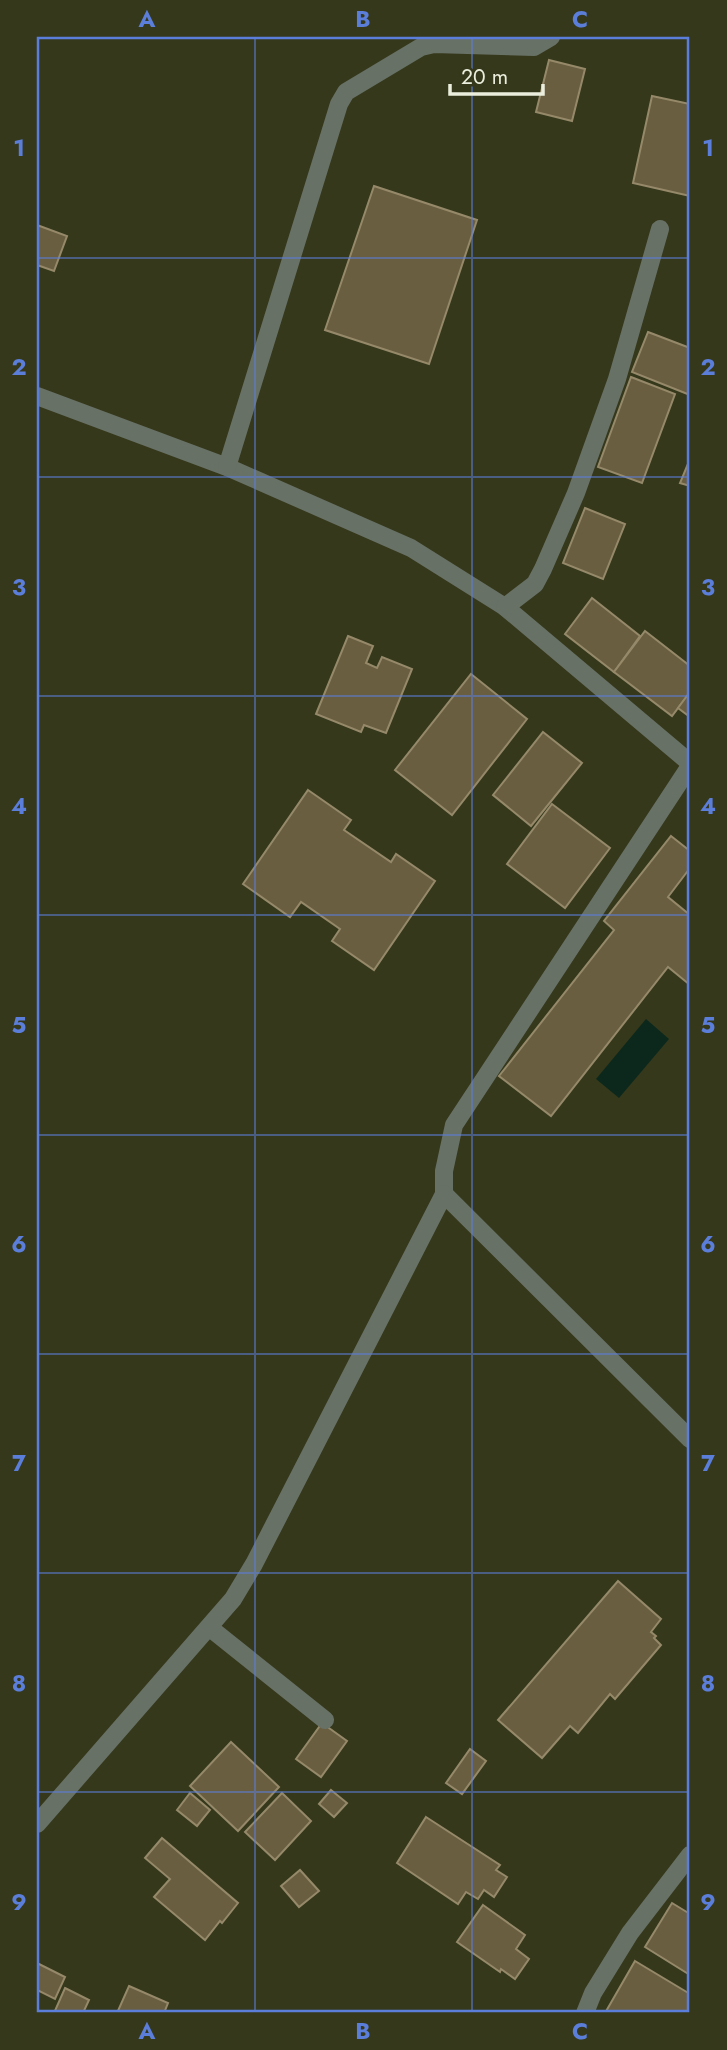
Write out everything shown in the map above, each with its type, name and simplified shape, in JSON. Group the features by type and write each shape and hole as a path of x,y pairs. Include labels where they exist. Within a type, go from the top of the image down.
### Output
{"street":[{"path":"227,467 339,104 346,92 421,47 434,44 534,47 551,37"},
{"path":"505,607 535,584 576,493 617,379 660,229"},
{"path":"37,396 227,467 411,548 505,607 690,765 454,1125 444,1171 444,1194 254,1564 233,1599 37,1824"},
{"path":"444,1194 690,1439"},
{"path":"210,1628 325,1720"},
{"path":"585,2013 593,1993 631,1933 690,1855"}],"shaded area":[{"path":"646,1019 669,1039 619,1098 596,1079"}],"building":[{"path":"549,60 585,69 572,121 536,112"},
{"path":"652,96 690,104 690,196 633,183"},
{"path":"374,186 477,220 429,364 325,330"},
{"path":"37,225 67,236 54,271 37,265"},
{"path":"648,332 690,348 690,395 632,372"},
{"path":"631,377 675,394 642,483 598,467"},
{"path":"690,459 690,486 680,483"},
{"path":"585,508 625,524 603,579 563,563"},
{"path":"592,598 640,636 614,672 565,634"},
{"path":"645,631 690,666 690,692 672,716 614,672"},
{"path":"348,636 373,646 366,663 377,668 382,657 412,669 386,733 364,725 361,732 316,714"},
{"path":"471,674 527,719 452,815 395,770"},
{"path":"690,692 690,717 678,708"},
{"path":"543,732 582,763 531,826 493,795"},
{"path":"308,790 351,820 344,830 391,862 396,854 435,881 374,970 332,941 340,929 301,902 290,917 243,884"},
{"path":"552,804 610,848 565,908 507,864"},
{"path":"671,836 690,851 690,868 668,897 690,915 690,985 668,967 551,1116 499,1076 614,930 604,921"},
{"path":"618,1581 661,1619 651,1632 661,1645 615,1699 610,1694 578,1733 570,1726 542,1758 498,1720"},
{"path":"322,1723 347,1741 321,1777 296,1759"},
{"path":"231,1742 279,1787 238,1831 190,1786"},
{"path":"470,1749 486,1761 462,1794 446,1783"},
{"path":"331,1790 347,1803 334,1817 319,1804"},
{"path":"190,1793 210,1810 197,1826 177,1810"},
{"path":"282,1793 311,1821 275,1860 245,1832"},
{"path":"426,1817 500,1865 496,1870 507,1877 494,1897 484,1890 478,1899 466,1892 458,1904 397,1863"},
{"path":"162,1838 238,1903 205,1940 154,1897 170,1879 145,1858"},
{"path":"300,1870 319,1891 299,1907 281,1886"},
{"path":"672,1903 690,1914 690,1975 645,1947"},
{"path":"483,1905 525,1935 516,1949 529,1959 515,1979 501,1969 500,1972 457,1942"},
{"path":"635,1961 690,1994 690,2013 605,2013"},
{"path":"37,1963 65,1977 55,1999 37,1990"},
{"path":"129,1986 168,2003 164,2013 117,2013"},
{"path":"65,1988 89,2000 83,2013 54,2013"}]}
